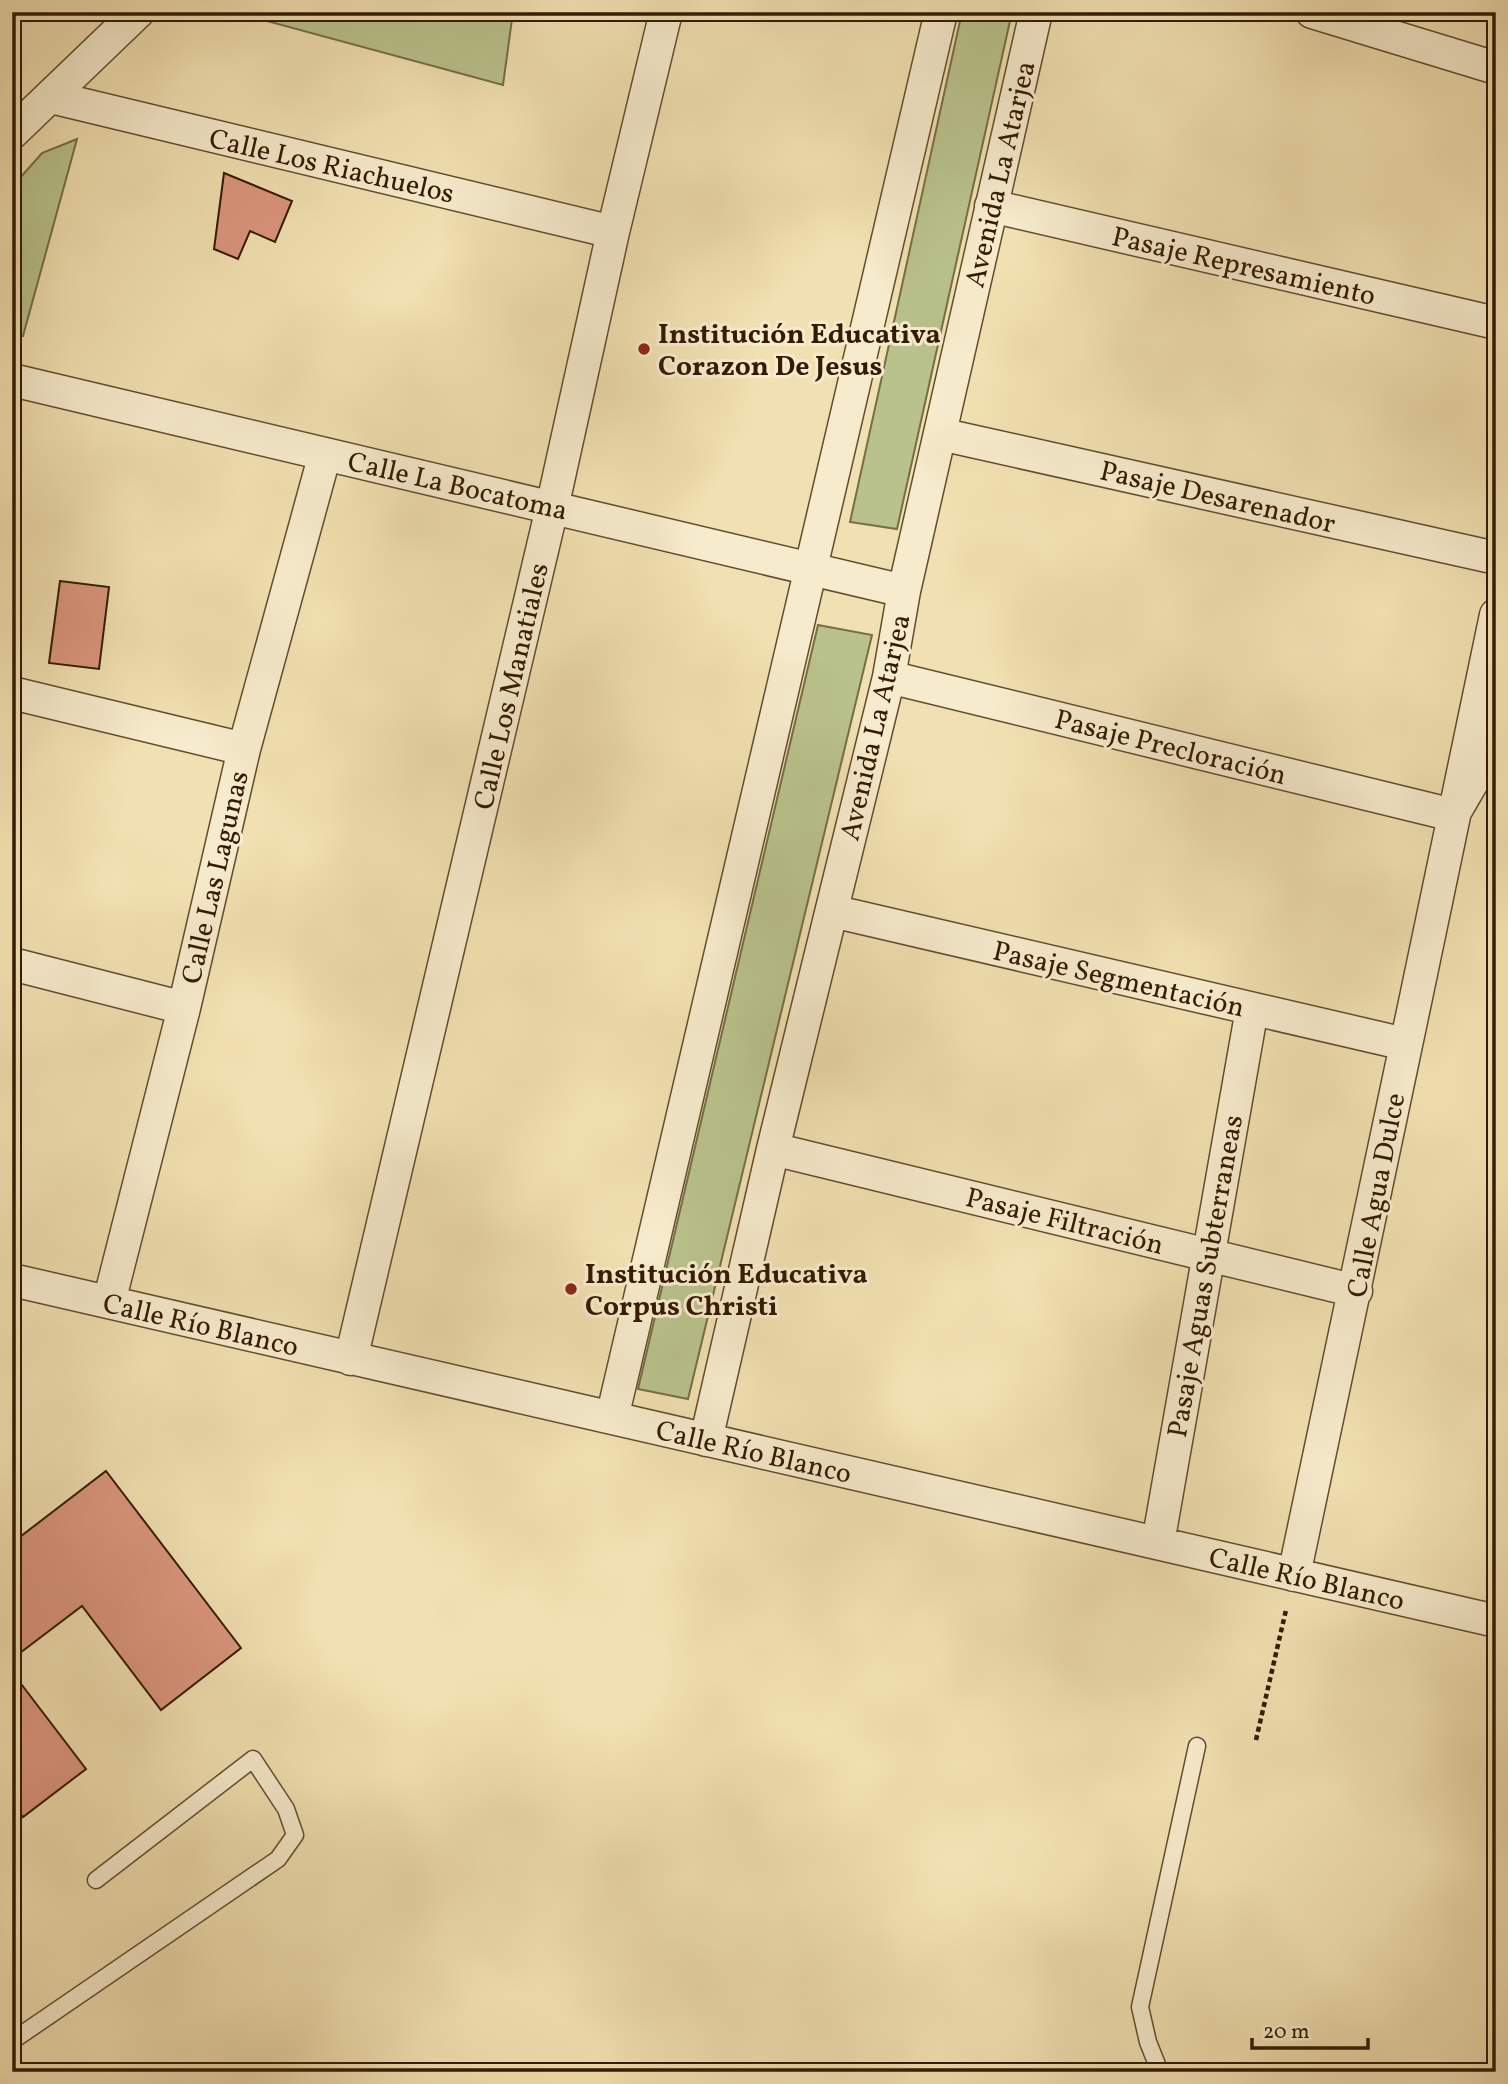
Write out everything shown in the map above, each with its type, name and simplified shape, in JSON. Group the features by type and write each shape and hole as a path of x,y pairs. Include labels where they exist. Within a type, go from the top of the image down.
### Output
{"street":[{"path":"12,133 138,12"},
{"name":"Calle Los Manatiales","path":"351,1359 666,12"},
{"path":"612,1418 941,12"},
{"name":"Avenida La Atarjea","path":"706,1440 773,1149 889,677 904,591 1036,12"},
{"path":"1314,12 1496,68"},
{"name":"Calle Los Riachuelos","path":"51,97 613,232"},
{"name":"Pasaje Represamiento","path":"991,206 1496,323"},
{"name":"Calle La Bocatoma","path":"12,380 904,591"},
{"name":"Pasaje Desarenador","path":"940,434 1496,558"},
{"name":"Calle Las Lagunas","path":"109,1302 184,1008 244,748 324,454"},
{"name":"Calle Agua Dulce","path":"1294,1575 1356,1291 1496,615"},
{"name":"Pasaje Precloración","path":"889,677 1453,816"},
{"path":"12,693 244,748"},
{"name":"Calle Agua Dulce","path":"1453,816 1496,741"},
{"name":"Pasaje Segmentación","path":"832,911 1405,1045"},
{"path":"12,964 184,1008"},
{"name":"Pasaje Aguas Subterraneas","path":"1157,1544 1252,1009"},
{"name":"Pasaje Filtración","path":"773,1149 1356,1291"},
{"name":"Calle Río Blanco","path":"12,1280 1496,1621"}],"lane":[{"path":"1160,2072 1148,2042 1140,2007 1198,1746"},
{"path":"12,2041 278,1859 295,1835 286,1810 253,1759 96,1880"}],"path":[{"path":"1256,1740 1294,1575"}],"green space":[{"path":"234,12 513,12 503,85"},
{"path":"962,12 1012,12 897,529 850,522"},
{"path":"77,139 23,336 12,336 12,187 42,153"},
{"path":"818,625 872,635 688,1399 638,1389"}],"building":[{"path":"224,173 292,201 275,242 250,231 238,259 214,249"},
{"path":"60,581 109,587 99,669 49,663"},
{"path":"106,1471 241,1648 161,1710 82,1606 12,1659 12,1543"},
{"path":"12,1672 86,1769 23,1817 12,1803"}],"place":[{"name":"Institución Educativa Corazon De Jesus","path":"644,349"},
{"name":"Institución Educativa Corpus Christi","path":"571,1289"}]}
